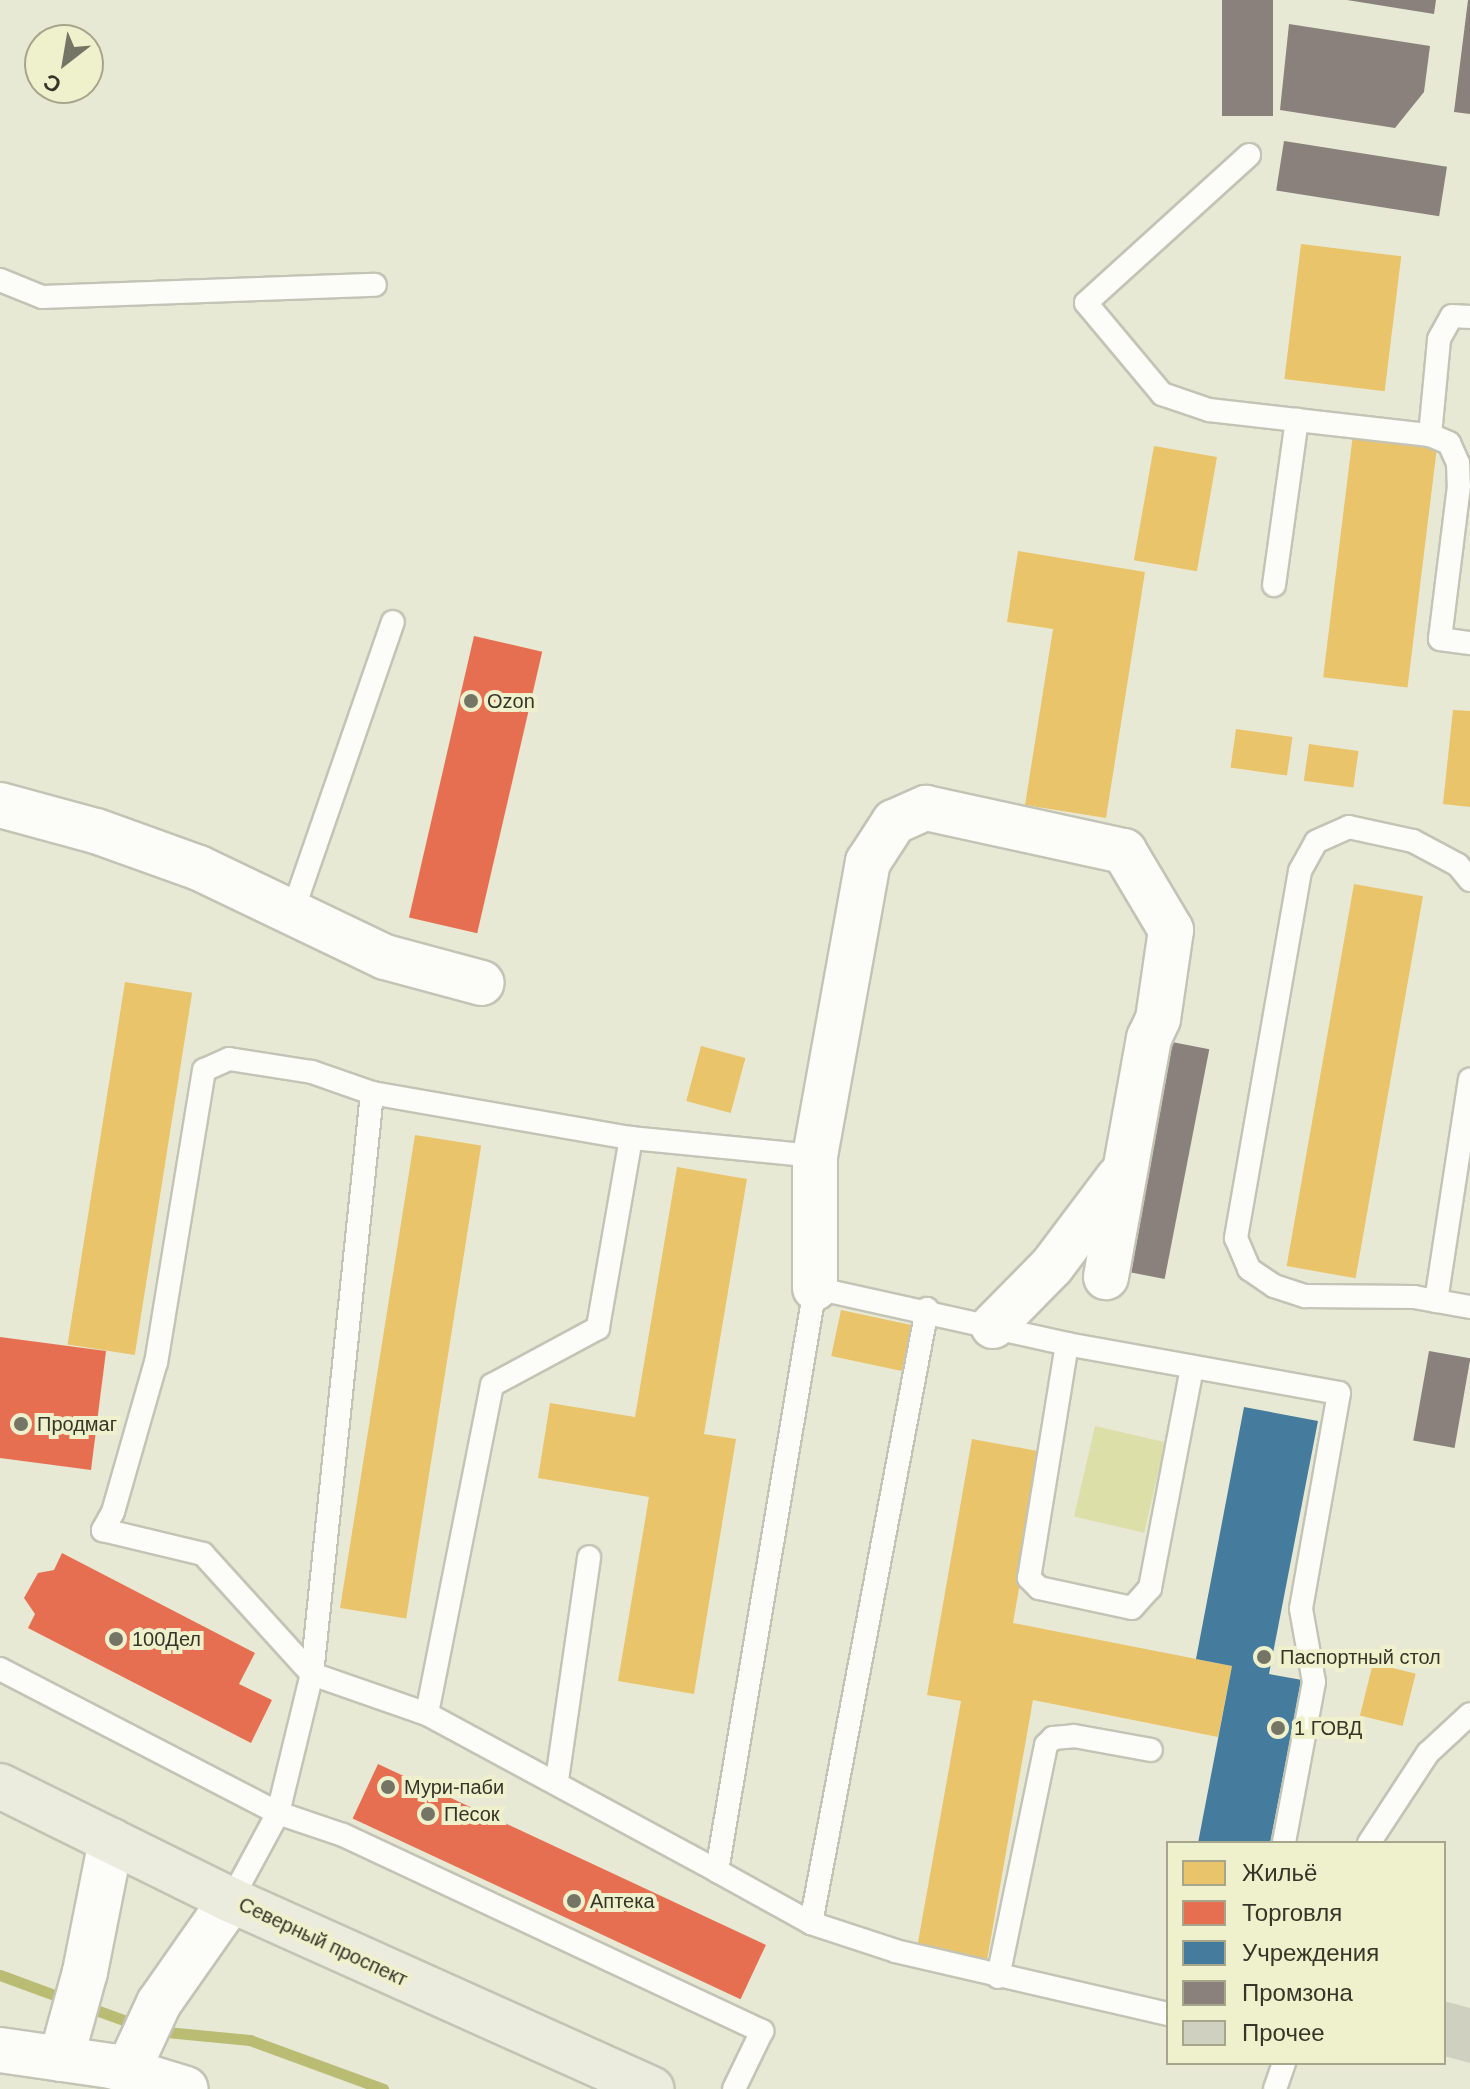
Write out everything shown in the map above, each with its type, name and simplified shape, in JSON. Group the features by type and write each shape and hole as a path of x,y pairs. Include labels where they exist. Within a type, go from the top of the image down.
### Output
{"main road":[{"name":"Северный проспект","path":"0,1786 231,1900 651,2089"}],"street":[{"path":"0,805 96,831 199,868 291,916 385,957 482,983"},
{"path":"815,1288 815,1156 868,862 894,822 926,808 1124,851 1171,930 1158,1019 1149,1038 1106,1277"},
{"path":"993,1326 1052,1266 1125,1169"},
{"path":"66,2038 85,1972 111,1841"},
{"path":"122,2067 159,2003 231,1900"},
{"path":"0,2050 66,2038 122,2067 186,2089"}],"lane":[{"path":"1249,155 1086,303 1162,394 1209,410 1430,435 1449,443 1464,486 1440,639 1470,643"},
{"path":"0,280 42,297 375,285"},
{"path":"1430,435 1439,339 1452,316 1470,317"},
{"path":"1274,585 1297,420"},
{"path":"291,916 393,622"},
{"path":"1470,880 1458,865 1413,841 1349,827 1316,842 1300,871 1236,1238 1249,1269 1274,1286 1305,1296 1436,1301 1470,1307"},
{"path":"815,1156 631,1138 372,1093 312,1072 229,1059 204,1070 156,1362 113,1512 103,1530 203,1554 312,1674 427,1714 557,1780 811,1923 998,1977 1166,2014"},
{"path":"1436,1301 1470,1080"},
{"path":"231,1900 278,1813 312,1674 372,1093"},
{"path":"427,1714 492,1385 598,1328 631,1138"},
{"path":"717,1871 815,1288 927,1309 1067,1344 1339,1393 1301,1609 1314,1682 1284,1841"},
{"path":"811,1923 927,1309"},
{"path":"1067,1344 1029,1578 1039,1588 1132,1608 1150,1588 1192,1367"},
{"path":"557,1780 589,1557"},
{"path":"0,1669 278,1813 343,1835 762,2031 734,2089"},
{"path":"1370,1841 1428,1753 1470,1714"},
{"path":"998,1977 1046,1745 1053,1738 1074,1736 1151,1750"},
{"path":"1275,2089 1283,2065"}],"green space":[{"path":"1095,1426 1165,1442 1144,1533 1074,1517"}],"building: Жильё":[{"path":"1301,244 1401,256 1385,391 1284,379"},
{"path":"1353,434 1437,444 1408,688 1323,677"},
{"path":"1154,446 1217,457 1197,571 1134,560"},
{"path":"1018,551 1145,572 1106,818 1025,805 1053,629 1007,622"},
{"path":"1453,710 1470,711 1470,807 1443,804"},
{"path":"1236,729 1292,737 1287,776 1231,768"},
{"path":"1309,744 1359,751 1353,788 1304,781"},
{"path":"1354,884 1423,896 1356,1278 1287,1266"},
{"path":"125,982 192,993 135,1355 68,1344"},
{"path":"701,1046 745,1058 731,1113 686,1101"},
{"path":"415,1135 481,1145 406,1619 340,1608"},
{"path":"677,1167 747,1179 704,1434 736,1439 694,1694 618,1681 649,1497 538,1478 550,1403 635,1417"},
{"path":"841,1310 911,1325 902,1371 831,1356"},
{"path":"972,1439 1043,1452 1013,1623 1232,1666 1218,1737 1033,1700 987,1960 917,1948 961,1701 927,1695"},
{"path":"1373,1663 1416,1674 1403,1726 1360,1715"}],"building: Торговля":[{"path":"474,636 542,652 477,933 409,918"},
{"path":"0,1337 106,1351 91,1470 0,1458"},
{"path":"62,1553 255,1653 239,1684 272,1700 251,1743 28,1628 35,1614 24,1598 38,1573 54,1570"},
{"path":"378,1764 766,1945 741,1999 353,1818"}],"building: Учреждения":[{"path":"1244,1407 1318,1421 1269,1674 1302,1680 1270,1841 1198,1841 1232,1666 1196,1659"}],"building: Промзона":[{"path":"1222,0 1273,0 1273,116 1222,116"},
{"path":"1347,0 1436,0 1434,14"},
{"path":"1470,0 1470,114 1454,112"},
{"path":"1289,24 1430,46 1424,92 1395,128 1280,110"},
{"path":"1284,141 1447,167 1439,216 1276,190"},
{"path":"1172,1042 1209,1049 1165,1279 1127,1272"},
{"path":"1429,1351 1470,1358 1455,1448 1413,1441"}],"building: Прочее":[{"path":"1446,2002 1470,2008 1470,2063 1446,2057"}],"waterway":[{"path":"0,1975 68,2000"},
{"path":"85,2006 140,2026"},
{"path":"156,2031 250,2040 383,2089"}],"place":[{"name":"Ozon","path":"471,701"},
{"name":"Продмаг","path":"21,1424"},
{"name":"100Дел","path":"116,1639"},
{"name":"Паспортный стол","path":"1264,1657"},
{"name":"1 ГОВД","path":"1278,1728"},
{"name":"Мури-паби","path":"388,1787"},
{"name":"Песок","path":"428,1814"},
{"name":"Аптека","path":"574,1901"}]}
